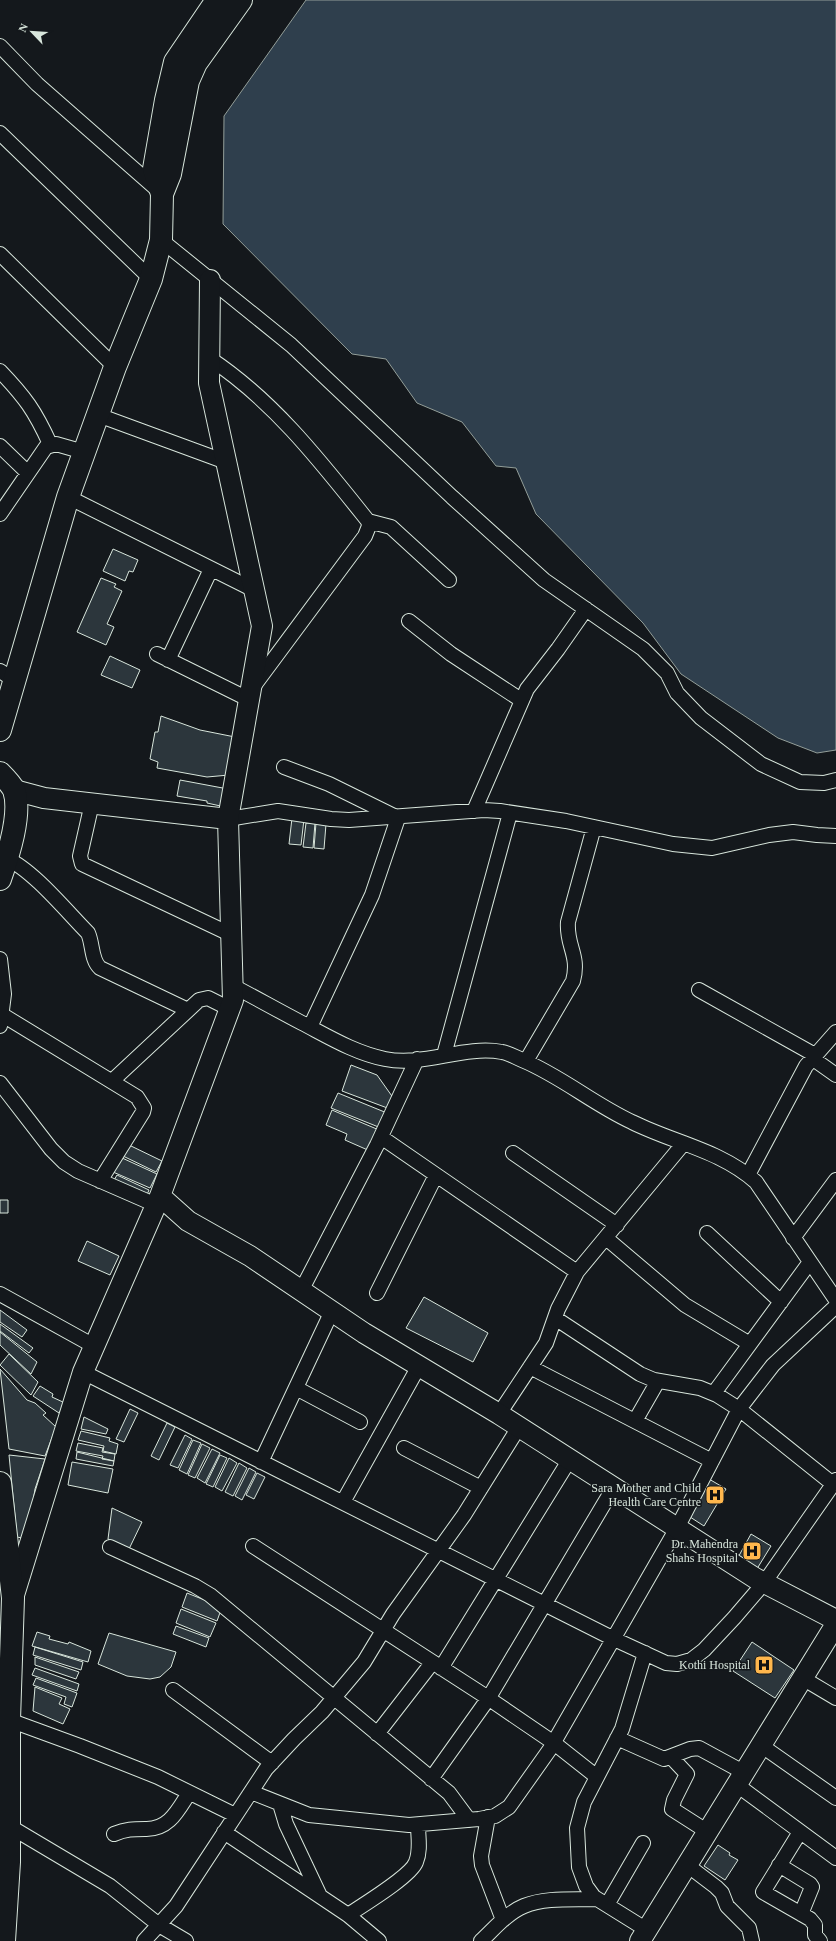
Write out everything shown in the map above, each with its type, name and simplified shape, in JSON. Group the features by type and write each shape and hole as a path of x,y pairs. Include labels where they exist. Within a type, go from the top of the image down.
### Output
{"main road":[{"path":"0,730 7,676 84,452 115,367 151,279 161,240 162,194 154,169 166,100 175,62 217,0"},
{"path":"162,194 170,174 188,81 196,63 241,0"},
{"path":"0,773 14,790 16,806 7,859 0,879"},
{"path":"0,1483 13,1598 4,1941"}],"street":[{"path":"0,46 37,84 162,194"},
{"path":"0,133 151,279"},
{"path":"161,240 291,345 452,498 544,580 643,649 667,673 677,693 702,718 761,764 800,782 824,783 836,780"},
{"path":"0,254 115,367"},
{"path":"13,1598 83,1372 158,1201 233,1000 228,819 262,626 209,383 210,280"},
{"path":"209,358 231,372 275,412 332,476 368,521 369,526 366,536 249,696"},
{"path":"0,371 25,398 39,418 50,444"},
{"path":"98,415 226,462"},
{"path":"0,514 46,447 50,444 56,444 84,452"},
{"path":"0,446 28,473"},
{"path":"68,497 254,590"},
{"path":"368,521 391,527 449,580"},
{"path":"211,569 163,657 249,696"},
{"path":"474,811 521,700 534,678 558,649 586,609"},
{"path":"409,621 451,654 521,700"},
{"path":"284,767 329,784 398,818"},
{"path":"14,790 44,798 228,819 278,811 343,820 398,818 484,810 594,827 673,844 712,848 770,835 793,832 836,836"},
{"path":"92,803 80,856 82,864 232,935"},
{"path":"444,1055 510,813"},
{"path":"310,1027 372,894 398,818"},
{"path":"526,1061 573,981 576,970 576,959 567,932 568,922 594,827"},
{"path":"7,859 28,872 88,933 92,941 94,960 100,968 188,1010"},
{"path":"0,959 4,994 1,1020 112,1081 137,1097 144,1108 100,1181"},
{"path":"233,986 359,1051 386,1059 408,1061 444,1055 489,1051 503,1052 543,1068 632,1122 717,1155 748,1175 756,1182 836,1300"},
{"path":"699,990 814,1056 836,1075"},
{"path":"112,1081 188,1010 203,998 208,998 230,1009"},
{"path":"748,1175 796,1082 814,1056 836,1032"},
{"path":"301,1291 381,1137 418,1059"},
{"path":"0,1083 51,1148 64,1162 78,1171 100,1181 158,1201 188,1221 250,1256 332,1311 419,1366 500,1414 764,1583 836,1620"},
{"path":"381,1137 577,1272"},
{"path":"500,1414 546,1343 555,1318 577,1272 684,1143"},
{"path":"513,1153 617,1225"},
{"path":"377,1294 436,1175"},
{"path":"793,1238 835,1185"},
{"path":"707,1233 781,1302"},
{"path":"606,1238 685,1304 750,1344"},
{"path":"714,1393 810,1262"},
{"path":"0,1294 94,1346"},
{"path":"251,1792 309,1816 409,1825 469,1820 494,1816 509,1807 554,1743 677,1528 739,1409 773,1365 836,1306"},
{"path":"261,1462 332,1311"},
{"path":"83,1372 614,1639 666,1663 677,1664 691,1660 704,1650 764,1583 834,1482 739,1409 714,1393 700,1388 658,1380 640,1374 624,1365 555,1318"},
{"path":"343,1502 419,1366"},
{"path":"530,1367 712,1461"},
{"path":"635,1422 658,1380"},
{"path":"296,1388 360,1422"},
{"path":"144,1941 176,1906 235,1815 272,1763 294,1738 322,1712 364,1662 383,1630 481,1488 520,1427"},
{"path":"404,1448 481,1488"},
{"path":"377,1734 436,1666 497,1579 570,1459"},
{"path":"431,1779 488,1699 546,1604 614,1487"},
{"path":"252,1546 488,1699 554,1743 597,1776"},
{"path":"110,1547 195,1586 210,1595 449,1793 469,1820"},
{"path":"645,1653 626,1716 617,1738 584,1802 577,1828 579,1867 586,1886 641,1938 804,1679 836,1624"},
{"path":"804,1679 836,1698"},
{"path":"173,1690 272,1763"},
{"path":"9,1720 144,1771 235,1815"},
{"path":"617,1738 664,1759 690,1749 699,1748 741,1779 800,1832 836,1858"},
{"path":"762,1746 836,1798"},
{"path":"671,1757 686,1774 674,1800 672,1809 708,1832"},
{"path":"114,1834 126,1829 158,1828 172,1819 189,1793"},
{"path":"280,1804 286,1824 321,1897"},
{"path":"488,1817 481,1856 482,1865 503,1920"},
{"path":"348,1915 407,1873 414,1866 419,1853 418,1825"},
{"path":"224,1832 348,1915 379,1941"},
{"path":"800,1832 763,1892 810,1919 815,1925 814,1935 820,1941"},
{"path":"6,1839 110,1886 159,1925 186,1941"},
{"path":"602,1902 643,1843"},
{"path":"687,1865 716,1886 722,1893 726,1906 749,1928 752,1941"},
{"path":"779,1865 810,1884 812,1887 800,1914"},
{"path":"481,1941 503,1920 524,1906 543,1901 602,1902"}],"water":[{"path":"306,0 836,0 836,750 817,753 778,738 681,674 643,623 536,514 516,468 496,466 462,422 417,403 386,359 352,354 223,224 224,116"}],"building":[{"path":"113,549 138,560 133,572 129,571 125,581 103,571"},
{"path":"101,578 116,584 114,587 122,591 107,624 114,627 106,645 77,632"},
{"path":"110,656 140,670 132,688 101,675"},
{"path":"161,716 200,730 235,737 229,775 207,777 157,768 158,762 150,759 155,732 158,732"},
{"path":"180,780 228,789 225,807 207,803 207,801 177,796"},
{"path":"292,818 304,819 301,845 289,844"},
{"path":"306,823 315,823 313,848 303,847"},
{"path":"316,823 326,824 324,849 314,848"},
{"path":"351,1065 377,1075 394,1099 390,1109 342,1091"},
{"path":"338,1093 387,1113 381,1128 331,1108"},
{"path":"332,1110 379,1130 370,1151 345,1140 347,1134 326,1125"},
{"path":"129,1145 162,1161 156,1172 123,1156"},
{"path":"120,1157 157,1174 150,1188 113,1172"},
{"path":"117,1175 149,1190 146,1197 113,1182"},
{"path":"0,1200 8,1200 8,1213 0,1213"},
{"path":"87,1241 119,1256 110,1275 78,1261"},
{"path":"424,1297 488,1333 473,1362 406,1328"},
{"path":"0,1310 27,1330 22,1337 0,1322"},
{"path":"0,1324 33,1348 29,1353 0,1331"},
{"path":"0,1332 37,1362 31,1374 0,1345"},
{"path":"9,1354 38,1382 31,1395 0,1365"},
{"path":"0,1369 27,1400 35,1403 46,1413 43,1415 56,1427 45,1456 9,1449"},
{"path":"40,1386 53,1394 52,1397 65,1403 59,1413 33,1396"},
{"path":"130,1409 138,1413 124,1442 116,1439"},
{"path":"84,1417 108,1429 106,1434 81,1429"},
{"path":"167,1423 175,1427 159,1460 151,1456"},
{"path":"81,1431 110,1438 109,1441 118,1444 116,1454 103,1451 104,1446 78,1440"},
{"path":"185,1435 192,1439 178,1468 170,1465"},
{"path":"193,1440 201,1443 187,1474 179,1470"},
{"path":"78,1443 103,1448 102,1452 115,1454 114,1461 102,1459 103,1456 76,1451"},
{"path":"202,1444 210,1448 195,1478 188,1475"},
{"path":"212,1449 220,1453 205,1483 197,1478"},
{"path":"77,1452 114,1461 113,1466 76,1459"},
{"path":"9,1455 45,1459 35,1489 27,1539 17,1537"},
{"path":"220,1455 227,1458 213,1487 206,1484"},
{"path":"229,1458 237,1463 222,1491 215,1487"},
{"path":"72,1462 113,1469 108,1493 68,1485"},
{"path":"239,1463 247,1468 233,1496 225,1492"},
{"path":"249,1468 256,1472 242,1500 235,1496"},
{"path":"257,1473 265,1477 254,1499 246,1495"},
{"path":"709,1479 726,1489 704,1526 687,1515"},
{"path":"112,1508 142,1522 129,1549 108,1539"},
{"path":"751,1534 771,1546 755,1572 736,1561"},
{"path":"187,1593 222,1607 217,1621 182,1607"},
{"path":"181,1609 216,1623 210,1637 176,1623"},
{"path":"176,1626 209,1638 206,1647 173,1634"},
{"path":"37,1632 50,1636 49,1639 68,1644 69,1642 91,1651 88,1662 32,1646"},
{"path":"109,1633 176,1652 171,1667 160,1677 150,1679 127,1676 98,1664"},
{"path":"752,1642 794,1670 775,1698 733,1671"},
{"path":"35,1647 83,1662 81,1670 33,1655"},
{"path":"35,1657 79,1672 76,1679 35,1665"},
{"path":"35,1668 79,1684 77,1691 32,1675"},
{"path":"36,1678 77,1693 72,1707 64,1704 66,1697 33,1685"},
{"path":"35,1687 62,1698 59,1704 70,1709 63,1724 33,1711"},
{"path":"718,1845 730,1853 729,1855 738,1860 725,1880 704,1866"}],"place":[{"name":"Sara Mother and Child Health Care Centre","path":"715,1495"},
{"name":"Dr. Mahendra Shahs Hospital","path":"752,1551"},
{"name":"Kothi Hospital","path":"764,1665"}]}
